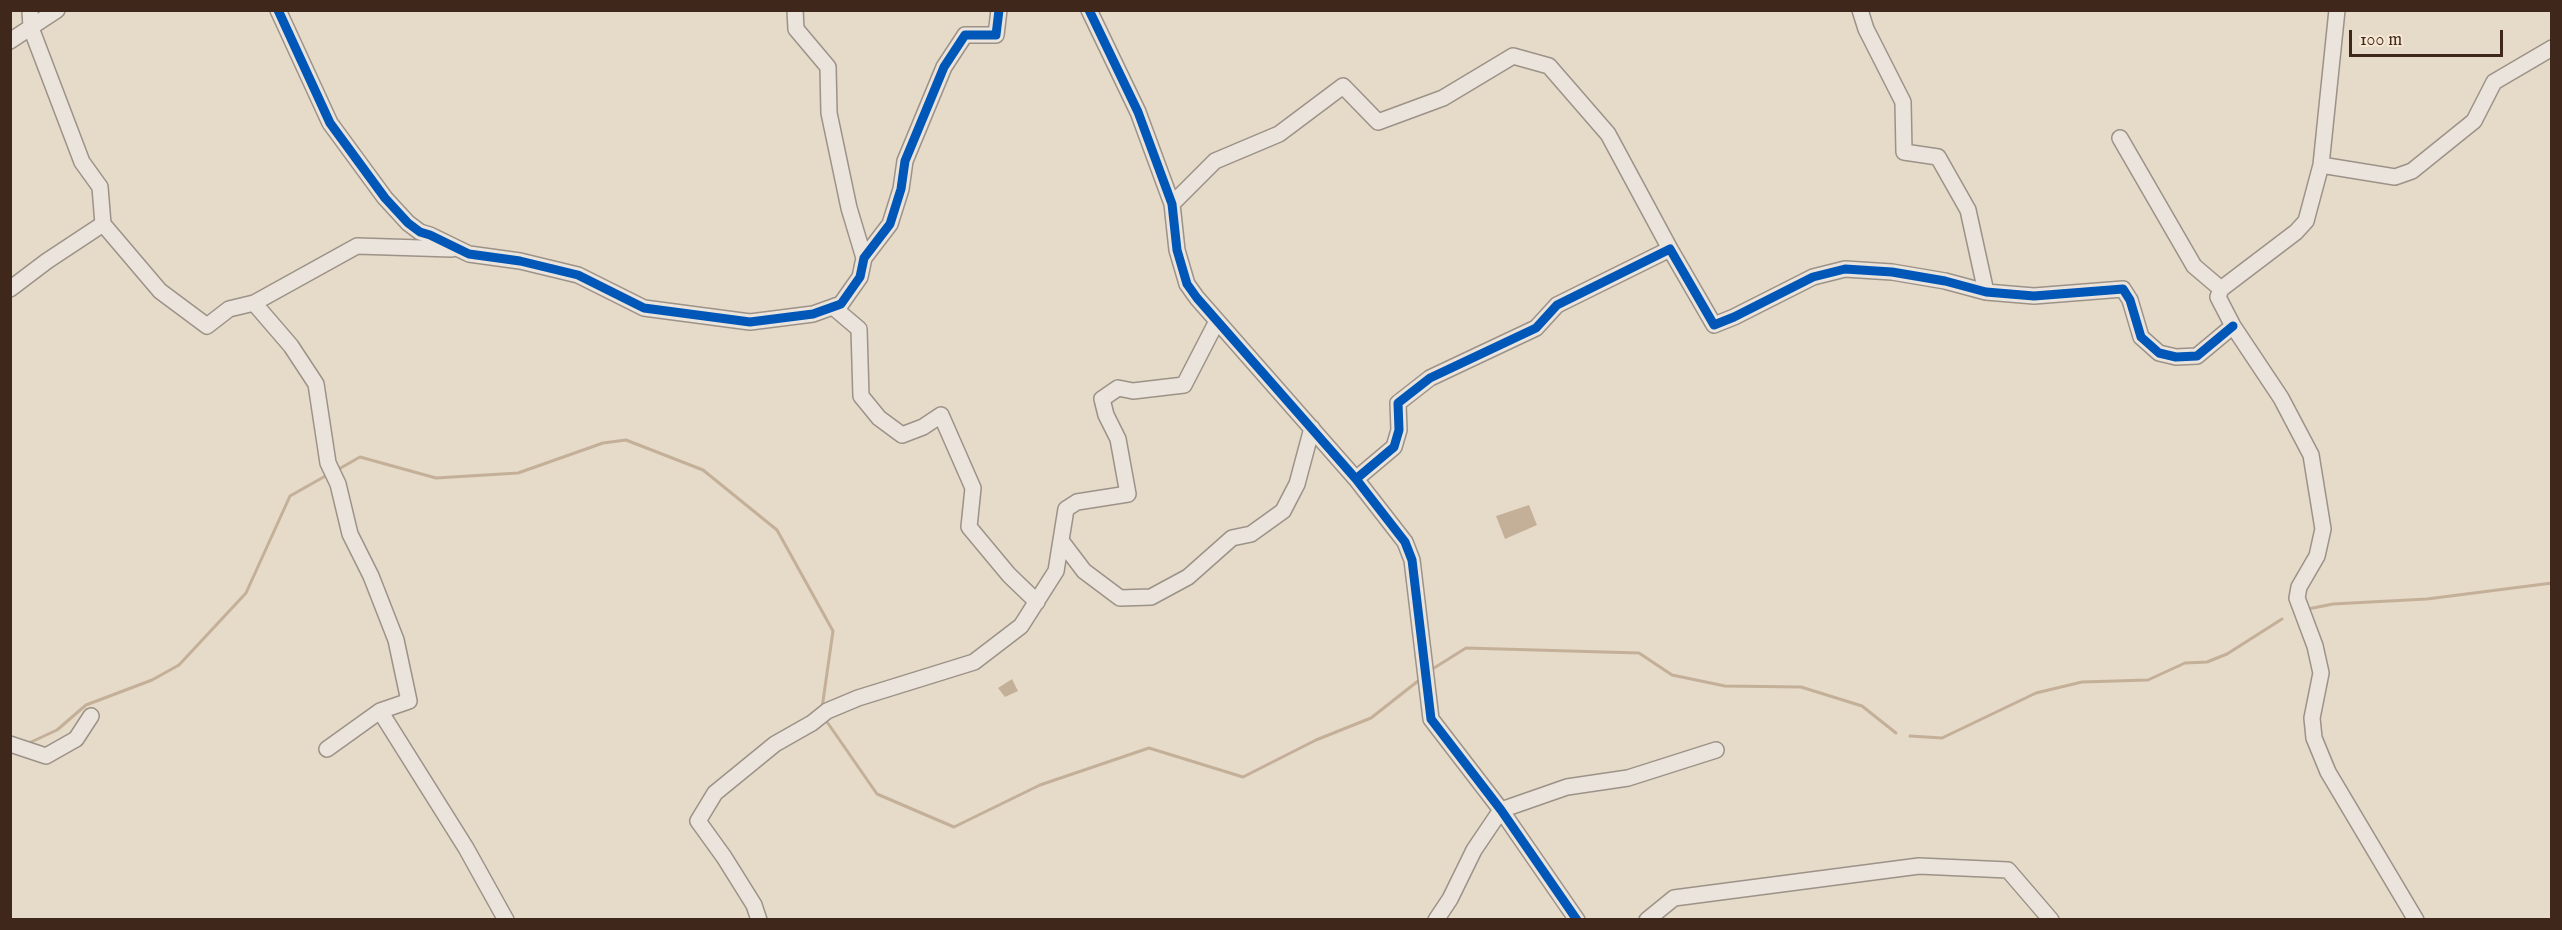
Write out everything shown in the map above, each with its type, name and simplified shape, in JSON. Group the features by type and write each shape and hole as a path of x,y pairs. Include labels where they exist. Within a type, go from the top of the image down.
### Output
{"street":[{"path":"30,10 31,28 82,162 100,187 103,224 160,291 207,326 229,309 254,303 357,246 459,249"},
{"path":"10,41 57,10"},
{"path":"278,10 330,123 385,198 408,223 420,232 469,254 520,261 578,276 644,308 750,322 813,314 841,304 860,277 864,258 890,224 902,189 904,160 944,67 965,35 996,35 999,10"},
{"path":"795,10 796,29 828,67 830,113 849,208 864,258"},
{"path":"1089,10 1138,112 1172,204 1177,250 1188,284 1217,321 1356,479 1406,542 1412,560 1431,719 1501,810 1576,920"},
{"path":"1860,10 1866,29 1903,102 1904,152 1938,157 1968,210 1986,292"},
{"path":"2337,10 2321,165 2306,221 2296,232 2221,289 2218,297 2232,326 2281,398 2311,456 2323,529 2317,556 2299,587 2297,598 2315,646 2321,673 2312,718 2314,738 2328,772 2416,920"},
{"path":"2321,165 2395,177 2412,171 2474,121 2494,82 2552,48"},
{"path":"1172,204 1215,160 1279,134 1343,86 1378,122 1443,98 1513,56 1549,66 1608,134 1714,325 1814,278 1845,269 1892,272 1945,281 1986,292 2034,296 2123,289 2130,300 2141,337 2159,353 2176,357 2198,356 2232,326"},
{"path":"2120,138 2194,266 2221,289"},
{"path":"10,289 103,224"},
{"path":"1356,479 1394,447 1399,430 1398,403 1430,378 1536,328 1557,305 1670,249"},
{"path":"254,303 291,346 316,384 328,463 338,484 350,534 371,576 396,640 408,701 380,711 327,749"},
{"path":"833,307 859,329 861,396 879,418 902,435 923,427 941,415 974,488 969,527 1009,575 1038,602"},
{"path":"759,920 754,905 730,866 698,821 715,793 775,744 822,715 858,698 974,662 1021,626 1056,571 1066,509 1077,502 1128,494 1118,440 1106,415 1102,399 1118,388 1133,391 1184,385 1217,321"},
{"path":"1062,542 1084,571 1120,598 1151,597 1188,577 1232,538 1251,534 1283,511 1297,484 1312,428"},
{"path":"380,711 466,848 506,920"},
{"path":"10,744 46,756 76,739 91,716"},
{"path":"1436,920 1450,899 1474,850 1501,810 1567,787 1628,778 1716,750"},
{"path":"1647,920 1674,898 1919,866 2008,870 2051,920"}],"shaded area":[{"path":"1529,505 1537,525 1505,539 1496,516"},
{"path":"1012,679 1018,691 1005,697 998,688"}],"waterway":[{"path":"337,470 360,457 436,478 518,473 603,443 626,440 703,470 777,530 833,631 822,708"},
{"path":"29,743 57,730 86,705 152,680 179,665 246,593 290,496 329,474"},
{"path":"2308,609 2333,604 2427,599 2552,583"},
{"path":"1910,736 1942,738 2036,693 2082,682 2148,680 2185,663 2207,662 2227,654 2282,619"},
{"path":"1434,668 1466,648 1639,653 1672,675 1725,686 1801,687 1862,706 1896,733"},
{"path":"825,719 877,794 954,827 1040,785 1149,748 1243,777 1316,740 1371,718 1418,681"}],"cycle path":[{"path":"278,10 330,123 385,198 408,223 420,232 469,254 520,261 578,275 644,308 750,322 813,314 841,304 860,277 864,258 890,224 901,189 905,161 944,67 965,35 996,35 999,10"},
{"path":"1089,10 1138,112 1172,204 1177,250 1187,284 1356,479 1405,542 1412,560 1431,719 1501,810 1577,920"},
{"path":"1356,479 1394,447 1399,430 1398,403 1430,378 1536,328 1557,305 1670,249 1714,325 1813,277 1845,269 1892,272 1945,281 1986,292 2034,296 2123,289 2130,300 2141,337 2159,353 2176,357 2197,356 2233,326"}]}
